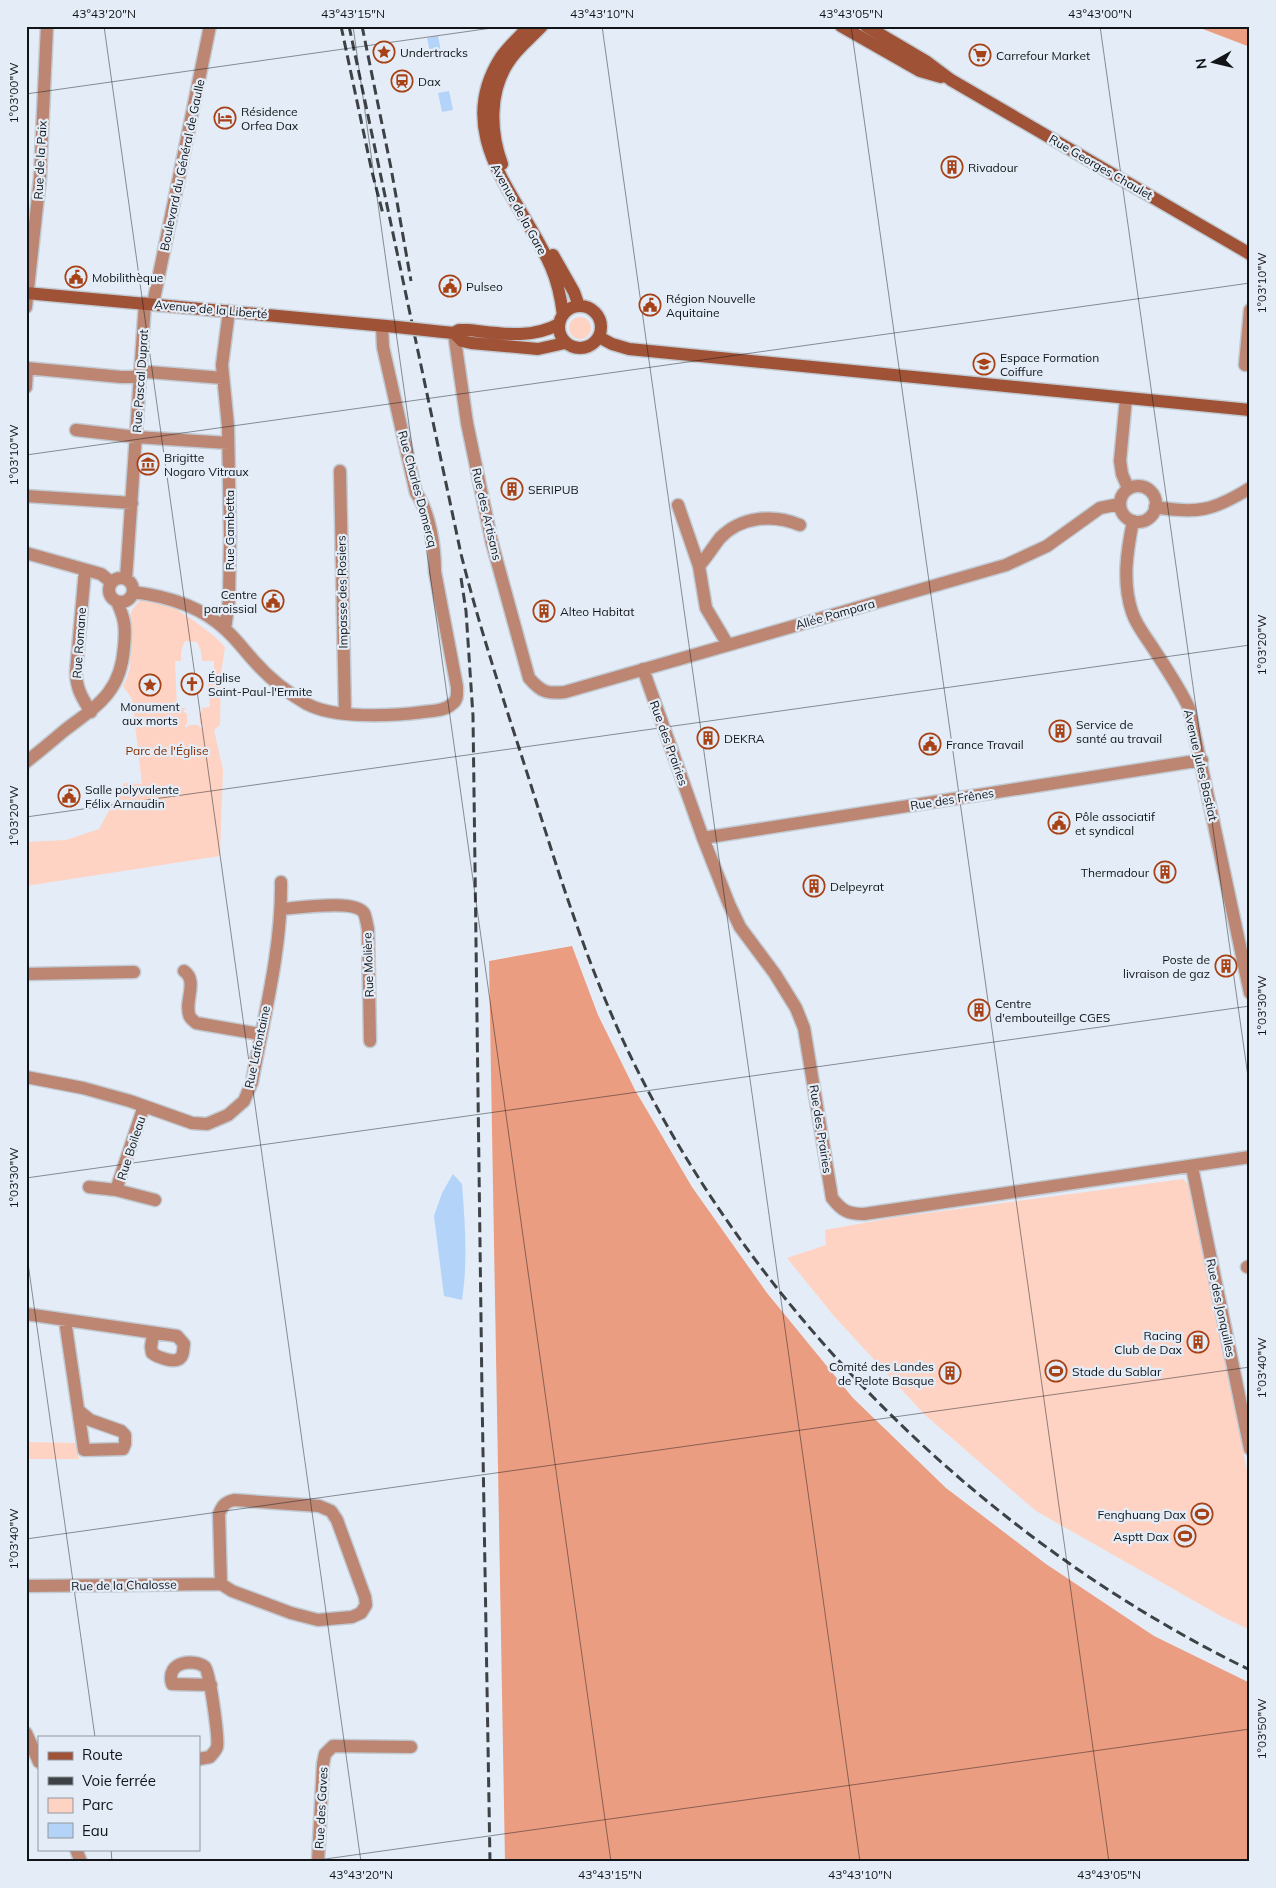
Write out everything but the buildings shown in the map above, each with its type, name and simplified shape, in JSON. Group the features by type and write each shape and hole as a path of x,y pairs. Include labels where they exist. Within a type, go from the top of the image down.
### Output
{"main road":[{"name":"Avenue de la Gare","path":"529,26 505,52 495,68 486,96 484,127 488,150 497,172 551,266 559,287 561,320"},
{"name":"Avenue de la Gare","path":"542,26 511,58 502,72 495,94 494,127 498,154 504,168 574,292 579,306"},
{"name":"Rue Georges Chaulet","path":"842,26 920,71 951,80"},
{"name":"Rue Georges Chaulet","path":"866,26 927,62 951,80 1250,254"},
{"name":"Avenue de la Liberté","path":"27,293 150,303 454,333"},
{"path":"561,320 559,331 565,343 577,349 590,346 599,337 601,324 599,318 589,308 579,306 570,308 561,320 543,332 527,334 459,330 454,333 462,341 471,343 538,349 565,343"},
{"path":"599,337 612,344 629,349 1250,410"}],"street":[{"name":"Rue de la Paix","path":"26,308 40,178 47,26"},
{"name":"Boulevard du Général de Gaulle","path":"150,303 210,26"},
{"name":"Rue Pascal Duprat","path":"126,579 141,373 150,303"},
{"path":"1244,365 1250,310"},
{"name":"Rue Gambetta","path":"225,629 229,600 230,544 228,443 222,365 229,311"},
{"name":"Rue Charles Domercq","path":"344,713 377,716 400,715 447,708 453,704 457,697 458,687 435,572 434,555 423,503 416,493 383,347 382,326"},
{"name":"Rue des Artisans","path":"454,333 467,423 492,543 529,678 538,689"},
{"path":"26,387 27,368 121,378 134,378 141,373 223,378"},
{"path":"1126,398 1120,460 1122,474 1128,488"},
{"path":"76,430 136,437 228,443"},
{"name":"Impasse des Rosiers","path":"340,471 344,713"},
{"path":"1140,486 1150,491 1155,501 1155,507 1149,517 1138,521 1124,514 1120,504 1124,492 1128,488 1140,486"},
{"path":"1155,507 1197,511 1231,500 1250,488"},
{"path":"26,496 132,502"},
{"name":"Allée Pampara","path":"538,689 547,693 566,692 1006,564 1047,546 1100,508 1120,504"},
{"path":"678,505 699,566 706,608 728,645"},
{"path":"699,566 720,538 732,528 752,520 771,518 790,521 800,525"},
{"name":"Avenue Jules Bastiat","path":"1133,520 1126,562 1128,596 1132,614 1189,708 1202,760 1250,993"},
{"path":"26,553 101,574 111,582"},
{"name":"Rue Romane","path":"85,570 76,684 79,693 91,712"},
{"path":"26,762 91,712 110,691 118,677 123,663 125,621 117,602 110,595 109,586 111,582 118,578 126,579 131,583 133,592 127,601 117,602"},
{"path":"133,592 173,600 207,615 225,629 256,663 285,690 308,704 344,713"},
{"name":"Rue des Prairies","path":"643,669 727,899 740,927 775,974 796,1008 804,1028 832,1198 839,1207 851,1214 864,1214 1250,1157"},
{"name":"Rue des Frênes","path":"704,838 1202,760"},
{"name":"Rue Lafontaine","path":"26,1077 82,1088 144,1106 192,1123 207,1124 228,1116 244,1100 252,1082 276,954 281,909 281,882"},
{"name":"Rue Molière","path":"281,909 344,905 356,908 364,913 368,929 370,1041"},
{"path":"184,971 188,974 190,981 190,1017 196,1023 260,1034"},
{"path":"26,974 134,972"},
{"name":"Rue Boileau","path":"116,1190 144,1106"},
{"name":"Rue des Jonquilles","path":"1192,1167 1250,1449"},
{"name":"Rue Boileau","path":"89,1187 116,1190 155,1200"},
{"path":"26,1314 153,1334"},
{"path":"65,1320 79,1411"},
{"name":"Rue de la Chalosse","path":"26,1586 221,1584 232,1591 274,1607 318,1620 352,1617 361,1613 366,1605 365,1597 337,1520 331,1510 319,1506 234,1500 222,1506 219,1514 221,1584"},
{"path":"200,1759 210,1757 217,1747 211,1685"},
{"path":"26,1733 37,1755"},
{"name":"Rue des Gaves","path":"318,1862 325,1754 333,1746 411,1747"},
{"path":"76,1850 81,1862"}],"green space":[{"path":"580,317 588,320 591,328 588,336 580,339 572,336 569,328 572,320"},
{"name":"Parc de l'Église","path":"144,598 160,599 193,620 225,647 221,674 220,725 214,730 223,770 220,856 26,886 26,842 66,840 99,829 124,783 142,784 132,699 123,686 129,673 129,622 131,613","holes":["185,641 197,642 201,651 202,661 214,661 214,672 207,673 210,707 201,708 202,711 199,714 200,723 203,726 201,728 198,725 189,725 186,728 187,714 183,711 186,708 177,708 175,661 181,661 181,651"]},
{"name":"Stade du Sablar","path":"1183,1179 1189,1185 1250,1485 1250,1630 1219,1615 1036,1511 924,1414 833,1315 787,1258 826,1245 825,1230 897,1217"},
{"path":"26,1442 76,1443 79,1459 26,1459"}],"shaded area":[{"path":"1195,26 1250,26 1250,47"},
{"path":"572,946 598,1015 635,1090 692,1187 767,1293 853,1398 946,1488 1046,1564 1154,1636 1250,1683 1250,1862 505,1862 489,961"}],"water":[{"path":"438,36 442,56 431,58 427,38"},
{"path":"449,91 453,110 442,112 438,93"},
{"path":"453,1174 462,1184 465,1256 462,1300 444,1296 434,1216 442,1193"}],"railway":[{"path":"341,26 372,172 383,214"},
{"path":"349,26 461,554 476,611 580,935 610,1011 645,1085 698,1177 759,1265 827,1348 901,1425 982,1497 1067,1562 1157,1620 1250,1670"},
{"path":"362,26 391,168 411,281"},
{"path":"461,578 466,611 473,716 490,1862"}],"place":[{"name":"Undertracks","path":"384,52"},
{"name":"Carrefour Market","path":"980,55"},
{"name":"Dax","path":"402,81"},
{"name":"Résidence Orfea Dax","path":"225,118"},
{"name":"Rivadour","path":"952,167"},
{"name":"Mobilithèque","path":"76,277"},
{"name":"Pulseo","path":"450,286"},
{"name":"Région Nouvelle Aquitaine","path":"650,305"},
{"name":"Espace Formation Coiffure","path":"984,364"},
{"name":"Brigitte Nogaro Vitraux","path":"148,464"},
{"name":"SERIPUB","path":"512,489"},
{"name":"Centre paroissial","path":"273,601"},
{"name":"Alteo Habitat","path":"544,611"},
{"name":"Église Saint-Paul-l'Ermite","path":"192,684"},
{"name":"Monument aux morts","path":"150,685"},
{"name":"Service de santé au travail","path":"1060,731"},
{"name":"DEKRA","path":"708,738"},
{"name":"France Travail","path":"930,744"},
{"name":"Salle polyvalente Félix Arnaudin","path":"69,796"},
{"name":"Pôle associatif et syndical","path":"1059,823"},
{"name":"Thermadour","path":"1165,872"},
{"name":"Delpeyrat","path":"814,886"},
{"name":"Poste de livraison de gaz","path":"1226,966"},
{"name":"Centre d'embouteillge CGES","path":"979,1010"},
{"name":"Racing Club de Dax","path":"1198,1342"},
{"name":"Stade du Sablar","path":"1056,1371"},
{"name":"Comité des Landes de Pelote Basque","path":"950,1373"},
{"name":"Fenghuang Dax","path":"1202,1514"},
{"name":"Asptt Dax","path":"1185,1536"}]}
